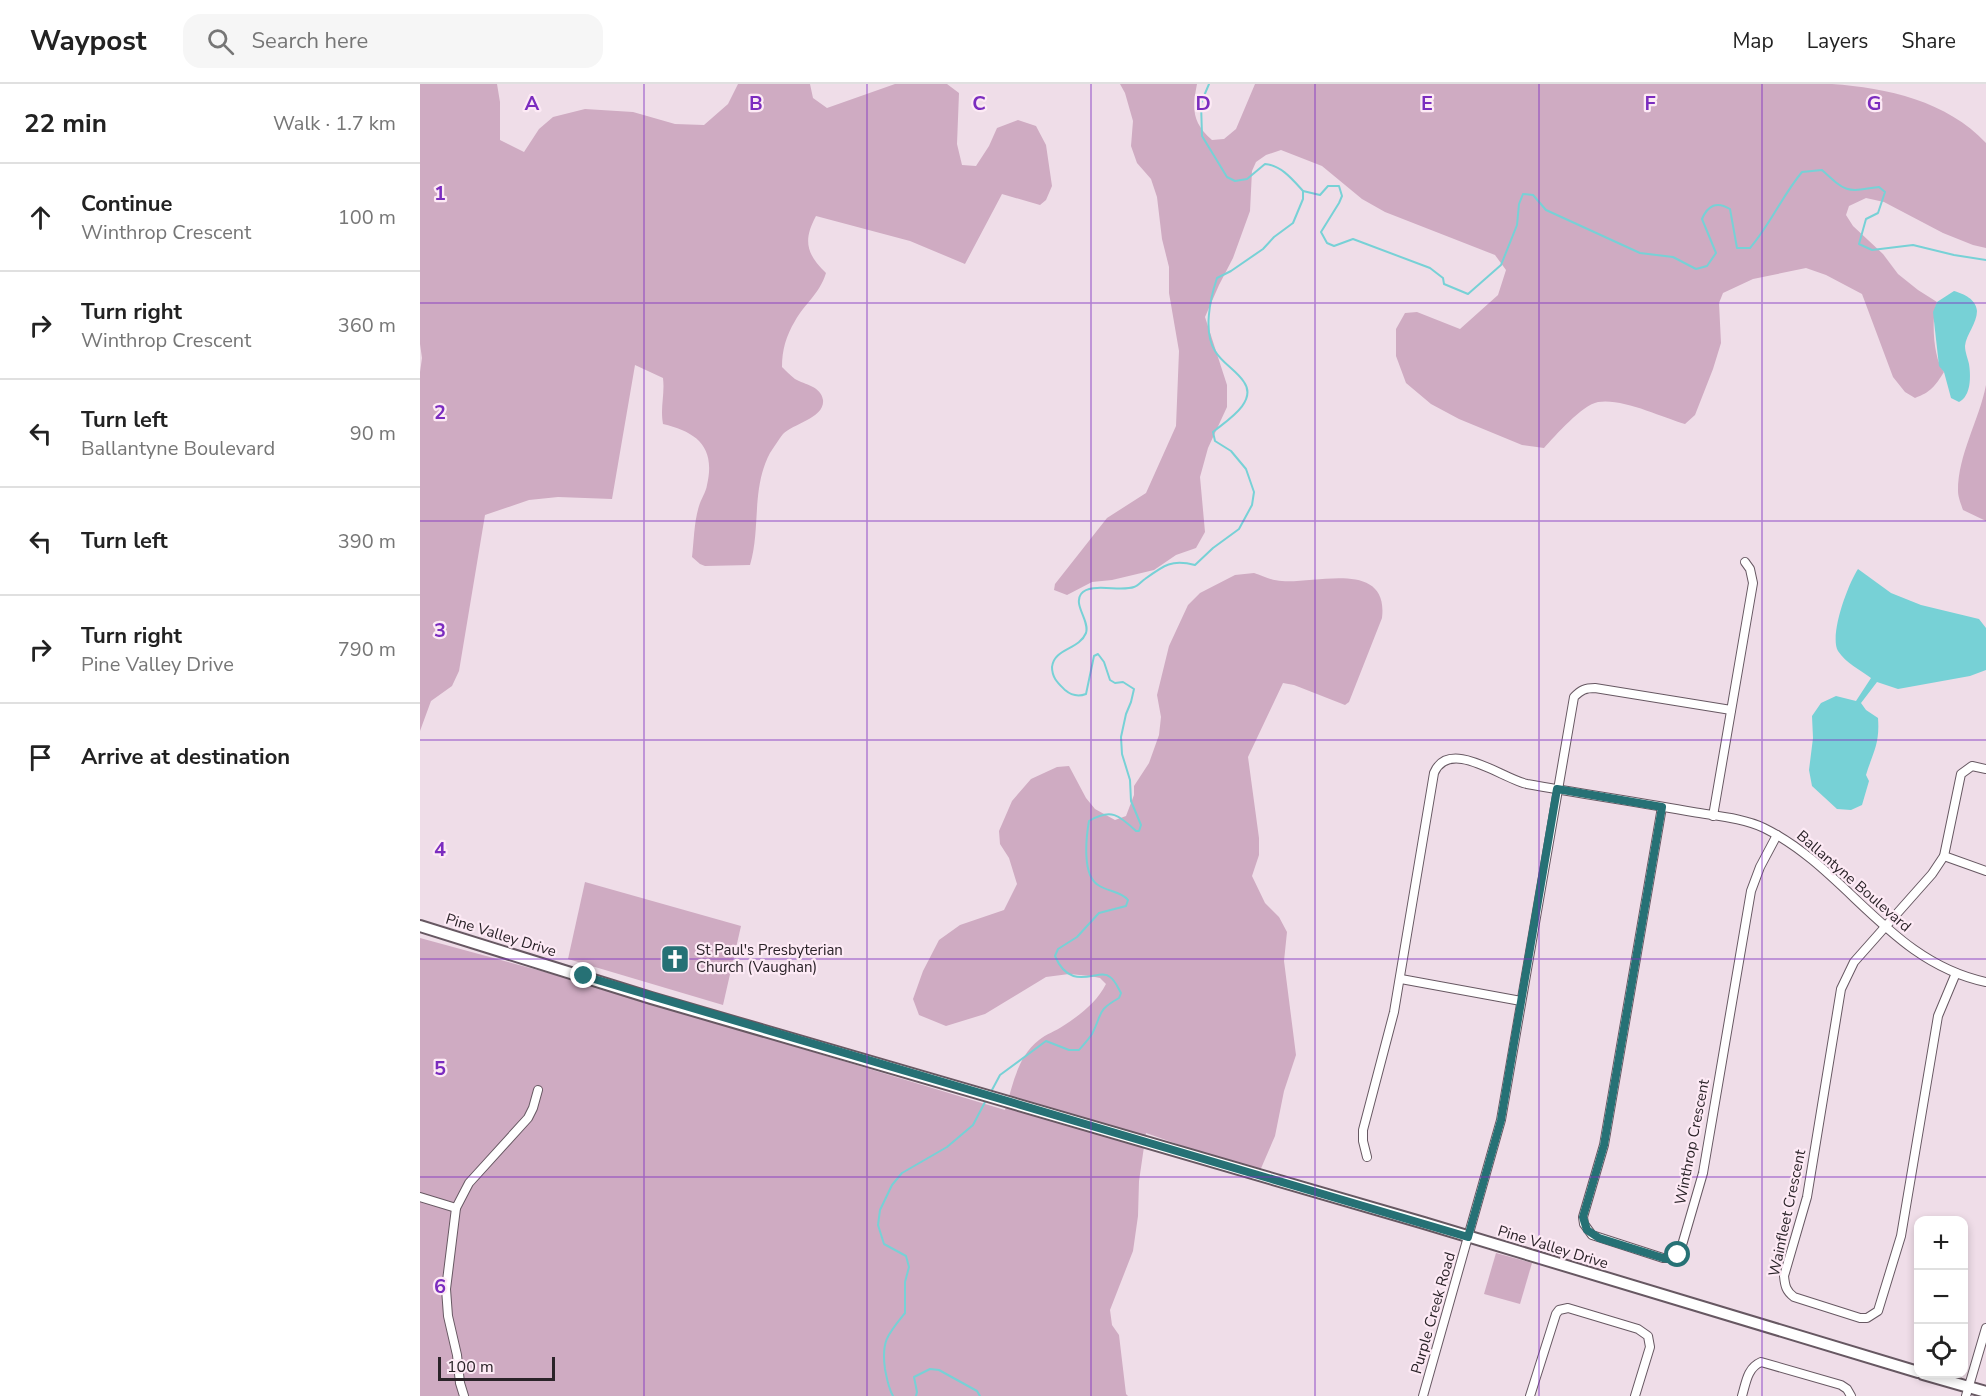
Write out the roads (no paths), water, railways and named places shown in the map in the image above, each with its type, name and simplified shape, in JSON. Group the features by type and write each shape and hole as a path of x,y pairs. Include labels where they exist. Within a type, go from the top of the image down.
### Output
{"street":[{"path":"1713,816 1753,582 1750,569 1745,562"},
{"name":"Purple Creek Road","path":"1423,1396 1501,1120 1574,697 1587,688 1731,710"},
{"name":"Ballantyne Boulevard","path":"1367,1157 1363,1130 1401,979 1432,784 1437,766 1447,759 1471,761 1518,782 1754,824 1777,835 1808,856 1886,927 1923,957 1956,974 1986,982"},
{"path":"1886,927 1936,870 1944,856 1961,774 1972,766 1986,769"},
{"name":"Winthrop Crescent","path":"1662,807 1604,1145 1583,1217 1584,1224 1592,1235 1663,1258 1673,1258 1680,1252 1699,1189 1751,891 1760,867 1777,835"},
{"path":"1944,856 1986,871"},
{"name":"Pine Valley Drive","path":"420,926 651,998 1468,1237 1914,1371"},
{"name":"Wainfleet Crescent","path":"1886,927 1854,962 1846,975 1839,996 1807,1197 1784,1276 1785,1286 1794,1297 1860,1318 1873,1316 1878,1311 1901,1236 1938,1016 1956,974"},
{"path":"1401,979 1521,1001"},
{"path":"465,1396 460,1383 457,1355 448,1316 446,1288 456,1208 469,1183 528,1118 538,1090"},
{"path":"420,1197 456,1208"},
{"path":"1530,1396 1556,1314 1559,1310 1568,1308 1638,1329 1648,1336 1650,1347 1635,1396"},
{"path":"1967,1392 1986,1328"},
{"path":"1742,1396 1749,1373 1755,1365 1761,1362 1840,1385 1847,1389 1851,1396"},
{"path":"1933,1378 1967,1392 1986,1392"}],"water":[{"path":"1954,291 1972,300 1977,311 1965,346 1970,369 1969,386 1966,395 1959,402 1951,398 1944,372 1939,366 1933,312 1937,302"},
{"path":"1858,569 1891,593 1921,605 1979,619 1986,628 1986,670 1970,676 1898,689 1877,682 1861,703 1866,710 1878,718 1877,741 1866,775 1869,781 1862,805 1851,810 1837,809 1812,786 1809,770 1813,738 1812,716 1821,703 1836,696 1856,701 1871,678 1845,659 1838,651 1836,643 1841,610 1849,586"}],"waterway":[{"path":"1209,84 1201,103 1202,136 1227,177 1235,181 1247,179 1265,164 1271,165 1286,174 1303,191"},
{"path":"1303,191 1320,195 1328,186 1339,186 1342,196 1321,232 1327,243 1334,246 1353,239 1430,268 1443,278 1444,284 1468,294 1501,265 1517,225 1519,204 1523,194 1533,195 1546,210 1640,253 1673,257 1696,269 1707,266 1716,253 1702,219 1707,210 1717,205 1730,209 1737,248 1750,248 1802,172 1822,170 1842,187 1853,190 1879,187 1885,192 1878,213 1866,219 1859,244 1872,250 1913,245 1986,260"},
{"path":"992,1090 1000,1075 1046,1041 1069,1050 1079,1050 1092,1034 1103,1010 1119,998 1121,993 1113,980 1105,975 1077,977 1069,974 1055,956 1058,949 1077,937 1099,913 1126,906 1128,900 1098,885 1093,880 1087,865 1086,846 1089,821 1097,817 1114,815 1136,831 1139,831 1141,825 1131,801 1130,780 1122,754 1121,737 1134,689 1123,682 1115,683 1110,680 1104,662 1098,654 1094,656 1086,694 1083,695 1073,695 1065,690 1054,677 1052,667 1057,656 1078,643 1086,633 1086,623 1079,603 1079,598 1085,590 1134,587 1168,564 1195,565 1239,529 1252,505 1254,492 1246,469 1231,451 1215,441 1213,432 1244,404 1247,389 1241,378 1218,355 1211,343 1210,305 1217,278 1263,249 1274,237 1293,223 1303,199 1303,191"},
{"path":"893,1396 886,1376 884,1351 887,1338 905,1313 905,1282 909,1267 906,1256 884,1244 878,1225 880,1210 892,1185 902,1173 947,1147 973,1125 985,1102"},
{"path":"916,1396 914,1377 930,1369 939,1370 977,1391 980,1396"}],"place":[{"name":"St Paul's Presbyterian Church (Vaughan)","path":"675,959"}]}
